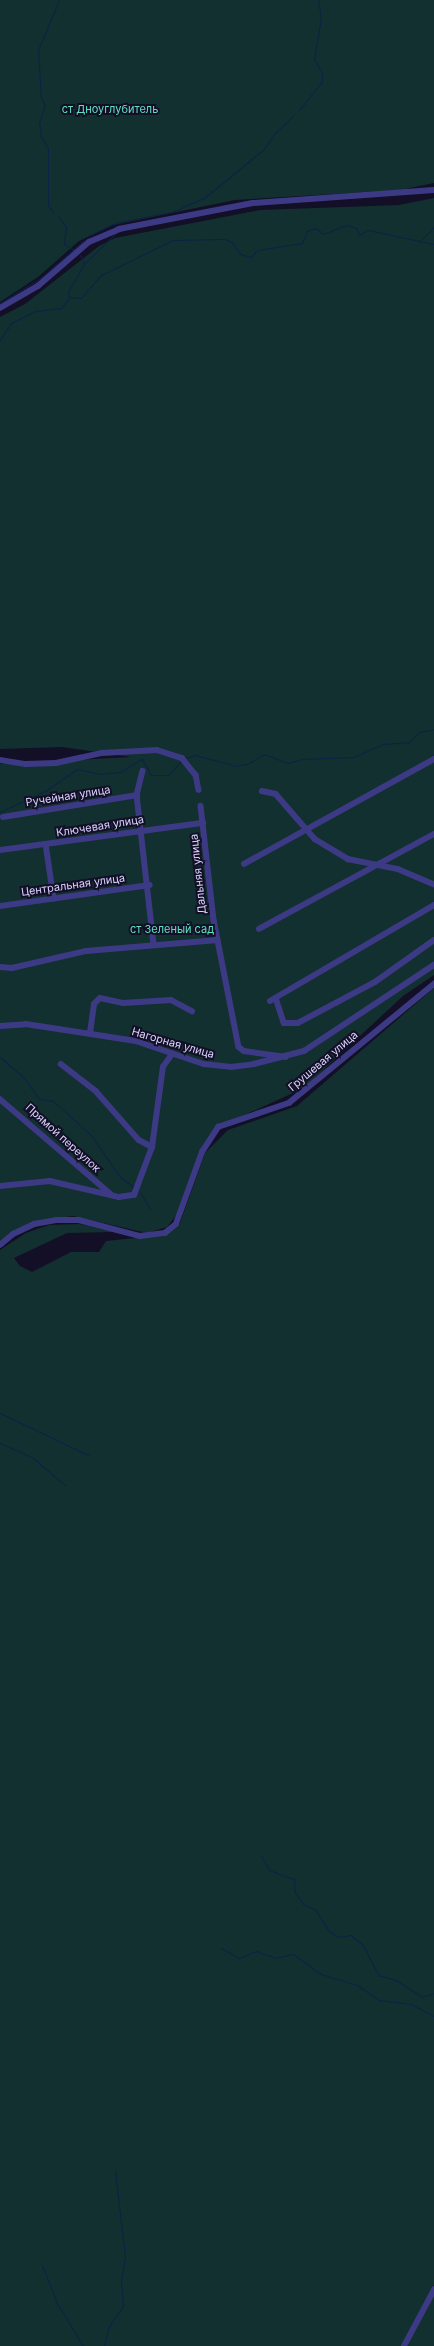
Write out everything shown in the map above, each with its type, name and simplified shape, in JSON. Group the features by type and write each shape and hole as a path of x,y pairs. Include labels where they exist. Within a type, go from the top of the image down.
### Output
{"street":[{"path":"0,308 38,286 89,242 116,230 253,204 434,190"},
{"path":"0,760 26,764 56,762 102,753 157,750 182,758 196,775 199,790"},
{"path":"244,864 434,759"},
{"path":"143,771 137,795 150,885 154,944"},
{"path":"262,791 276,794 306,830 348,859 398,869 434,884"},
{"name":"Ручейная улица","path":"3,817 137,795"},
{"name":"Дальняя улица","path":"201,806 218,940 239,1048 244,1051 290,1057"},
{"name":"Ключевая улица","path":"0,850 141,829 203,823"},
{"path":"259,929 374,865 434,834"},
{"path":"46,844 54,898"},
{"name":"Центральная улица","path":"0,906 150,885"},
{"path":"270,1002 434,905"},
{"path":"0,967 12,968 81,952 154,944 218,940"},
{"path":"276,998 284,1023 298,1022 375,982 434,940"},
{"name":"Нагорная улица","path":"0,1026 26,1024 136,1041 172,1054 230,1067 290,1057 434,965"},
{"name":"Грушевая улица","path":"0,1245 13,1234 34,1224 56,1220 79,1220 140,1236 165,1233 176,1224 202,1152 218,1127 289,1103 434,984"},
{"path":"90,1033 94,1004 100,998 123,1003 171,1000 192,1011"},
{"path":"0,1186 50,1181 112,1194 134,1194 152,1147 163,1067 172,1054"},
{"path":"60,1064 96,1091 139,1140 152,1147"},
{"name":"Прямой переулок","path":"0,1099 112,1194"},
{"path":"404,2346 434,2290"}],"green space":[{"name":"ст Дноуглубитель","path":"0,0 434,0 434,183 400,190 235,200 113,225 79,241 38,277 0,302"},
{"name":"ст Зеленый сад","path":"434,198 434,975 403,996 304,1088 216,1128 204,1144 178,1213 167,1227 147,1233 73,1216 39,1221 14,1230 0,1242 0,764 131,757 62,747 0,749 0,317 25,304 99,246 115,238 260,210 399,205"},
{"path":"434,988 434,2285 401,2346 0,2346 0,1250 26,1233 49,1225 80,1224 114,1232 67,1233 14,1258 20,1266 32,1272 71,1252 99,1252 106,1241 165,1235 179,1226 205,1153 228,1130 297,1106"},
{"path":"434,2295 434,2346 406,2346"}],"waterway":[{"path":"53,212 48,205 48,148 41,137 39,123 45,105 41,98 38,50 59,0"},
{"path":"299,110 322,82 322,73 314,59 321,18 318,0"},
{"path":"115,228 114,224 119,222 172,212 204,198 264,149 276,132 294,115"},
{"path":"58,216 66,227 64,244 74,250"},
{"path":"88,236 113,224"},
{"path":"0,340 11,323 36,311 61,308 70,297 81,298 101,275 173,240 224,239 232,242 240,254 251,257 257,250 302,243 307,231 316,228 323,234 347,225 356,228 359,235 368,230 434,244"},
{"path":"419,242 434,227"},
{"path":"69,297 68,292 84,264 116,233"},
{"path":"0,303 41,278 83,241"},
{"path":"80,255 84,264"},
{"path":"187,758 195,755 236,766 247,764 264,754 288,763 302,759 353,757 383,744 409,742 419,732 434,729"},
{"path":"0,812 47,790 77,769 100,774 120,772 142,759 151,775 168,775 180,762"},
{"path":"0,1057 24,1078 39,1099 53,1101 90,1134 121,1178 134,1187"},
{"path":"140,1192 150,1209"},
{"path":"0,1413 88,1455"},
{"path":"0,1443 33,1458 65,1485"},
{"path":"261,1855 269,1870 294,1879 295,1893 304,1905 315,1909 329,1931 338,1937 351,1935 363,1945 378,1975 396,1980 422,1997 434,1993"},
{"path":"221,1948 239,1958 256,1951 275,1958 293,1954 321,1974 357,1985 379,2000 411,2004 434,2016"},
{"path":"104,2346 108,2328 123,2306 121,2282 125,2257 115,2171"},
{"path":"42,2265 57,2303 83,2346"}]}
